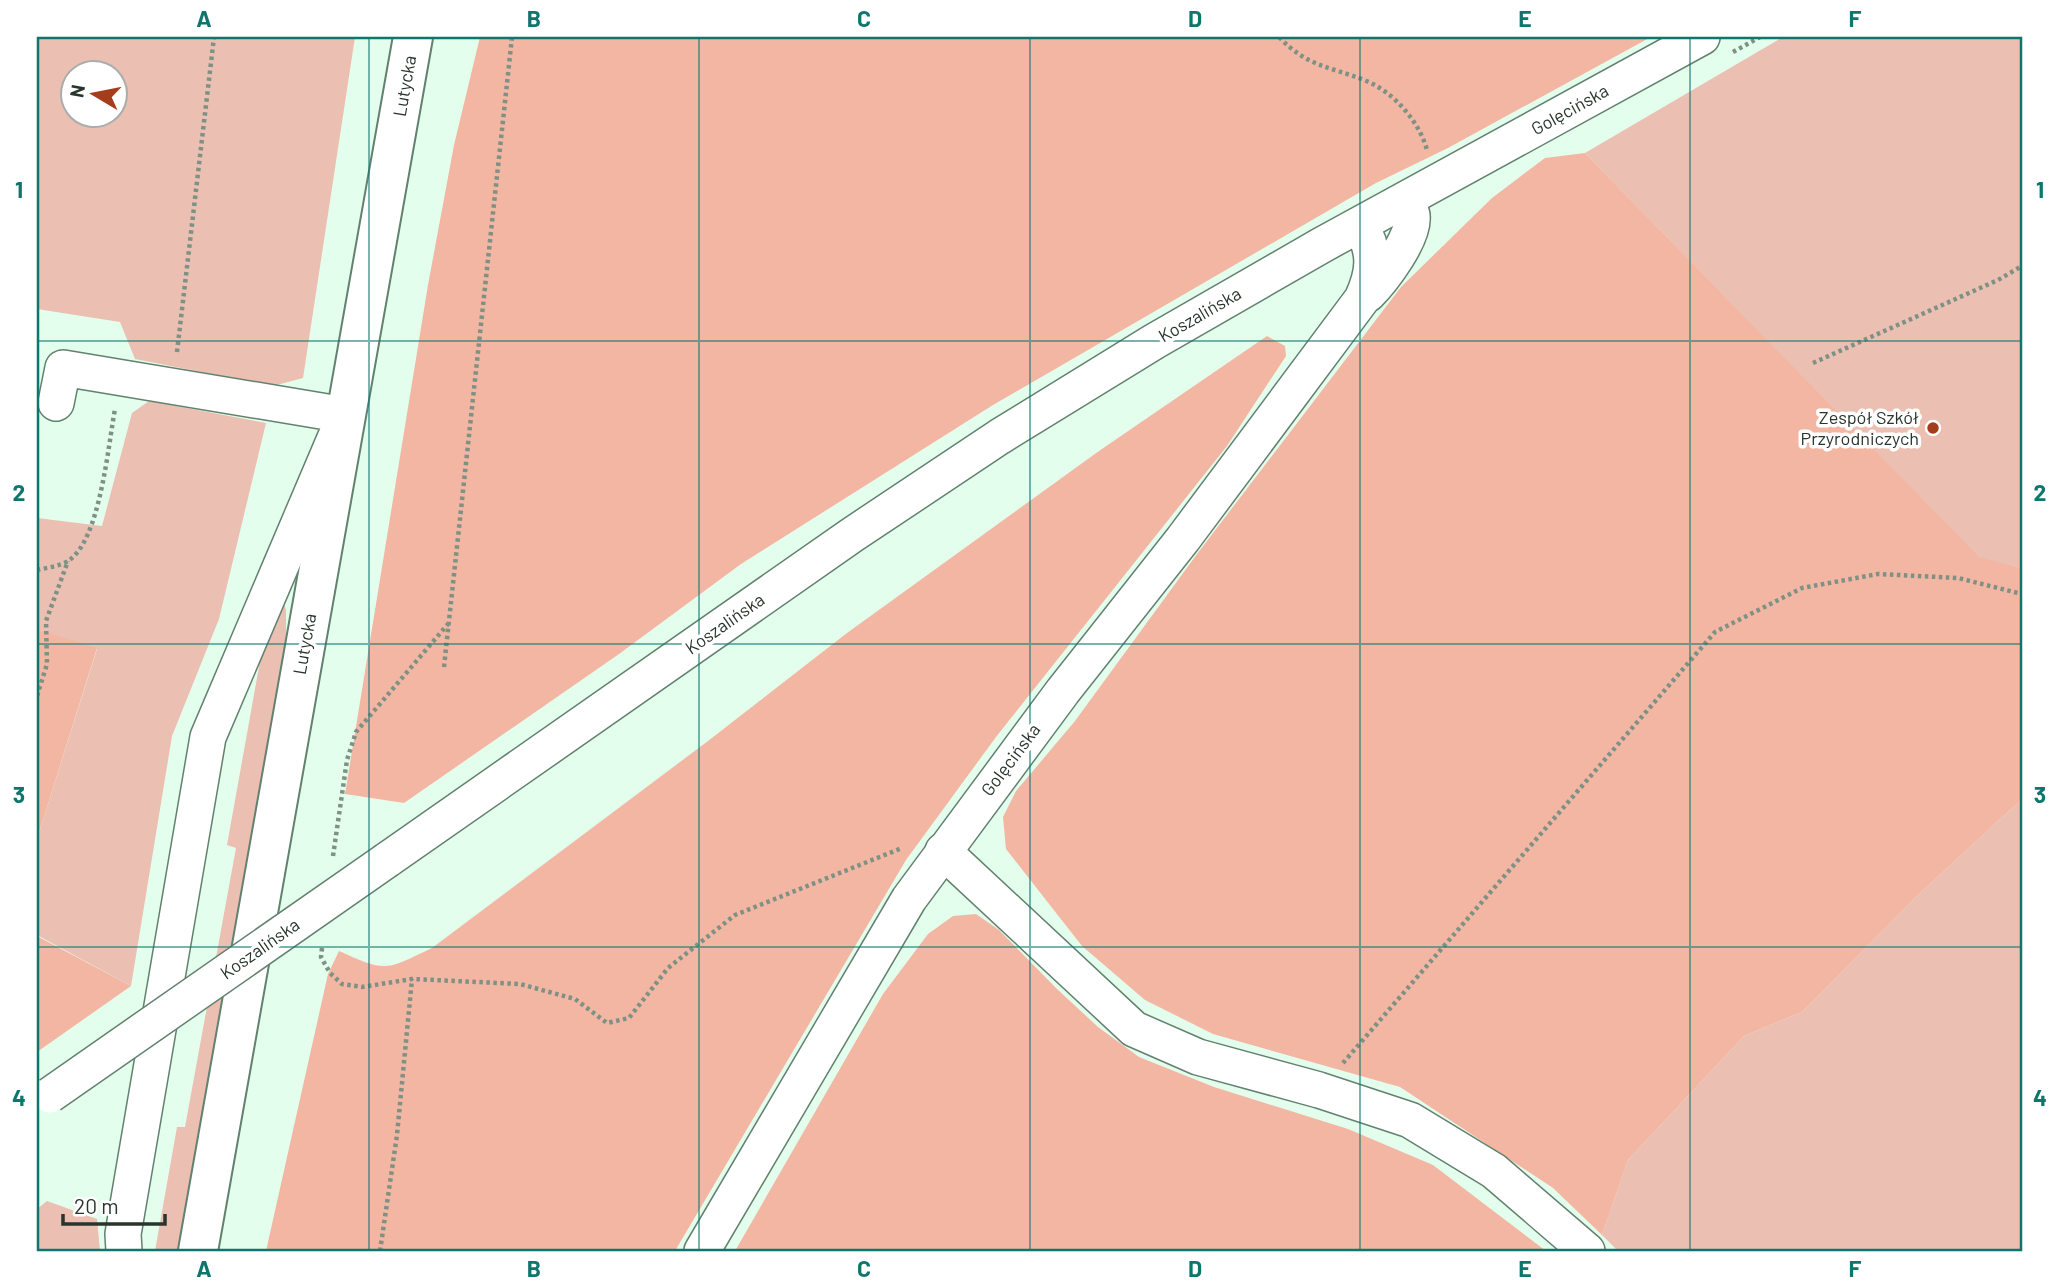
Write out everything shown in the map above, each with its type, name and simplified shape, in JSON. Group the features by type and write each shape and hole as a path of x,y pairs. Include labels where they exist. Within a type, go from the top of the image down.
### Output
{"main road":[{"name":"Lutycka","path":"198,1251 413,37"}],"street":[{"name":"Golęcińska","path":"1437,184 1702,37"},
{"name":"Koszalińska","path":"43,1100 852,535 999,437 1155,341 1437,184"},
{"name":"Golęcińska","path":"702,1251 909,899 1063,691 1294,393 1362,299 1382,277 1408,236 1413,218 1406,200"},
{"name":"Golęcińska","path":"1360,225 1372,249 1370,280 1362,299"},
{"path":"56,402 63,368 345,415 208,737 123,1234 124,1251"},
{"path":"142,1251 245,660 256,623"},
{"path":"943,851 1134,1029 1198,1057 1319,1090 1410,1120 1494,1171 1587,1251"}],"path":[{"path":"173,387 214,37"},
{"path":"444,667 512,37"},
{"path":"1279,37 1291,49 1321,67 1367,81 1403,105 1426,144 1437,184"},
{"path":"1813,363 1998,280 2022,266"},
{"path":"37,696 47,664 46,621 68,561 85,543 94,522 120,378"},
{"path":"37,570 68,561"},
{"path":"1319,1090 1715,632 1802,588 1878,574 1958,578 2022,594"},
{"path":"333,857 347,760 356,732 448,624"},
{"path":"323,944 321,957 330,973 342,984 362,987 412,979 520,984 575,999 607,1023 629,1018 668,968 736,915 913,844 943,851"},
{"path":"380,1251 397,1135 412,979"}],"shaded area":[{"path":"37,37 355,37 303,378 273,386 135,359 120,322 37,309"},
{"path":"480,37 1651,37 1448,148 1376,183 993,405 741,564 619,654 404,803 345,794 428,285 454,145"},
{"name":"Zespół Szkół Przyrodniczych","path":"1783,37 2022,37 2022,568 1979,558 1585,153"},
{"path":"1585,153 1979,557 2022,568 2022,799 1921,892 1802,1012 1744,1036 1628,1160 1602,1235 1553,1188 1400,1087 1213,1034 1145,1000 1082,946 1006,849 1003,817 1016,791 1075,721 1197,554 1401,287 1492,198 1545,158"},
{"path":"1267,336 1285,346 1286,356 1227,446 996,737 906,860 675,1251 266,1251 328,974 339,951 368,963 386,966 405,961 432,948 847,633 1099,451"},
{"path":"149,401 266,423 219,619 172,736 131,986 37,935 37,839 97,649 37,629 37,518 102,526 132,413"},
{"path":"283,600 286,610 286,643 179,1251 155,1251 177,1127 185,1127 236,848 227,845 262,650"},
{"path":"37,629 97,648 37,839"},
{"path":"2022,799 2022,1251 1618,1251 1602,1235 1628,1160 1744,1036 1802,1012 1921,892"},
{"path":"976,914 999,930 1098,1027 1139,1057 1214,1087 1348,1129 1433,1165 1546,1251 735,1251 883,994 928,934 953,916"},
{"path":"37,936 131,986 37,1052"},
{"path":"47,1201 97,1219 100,1251 37,1251 37,1209"}],"place":[{"name":"Zespół Szkół Przyrodniczych","path":"1933,428"}]}
